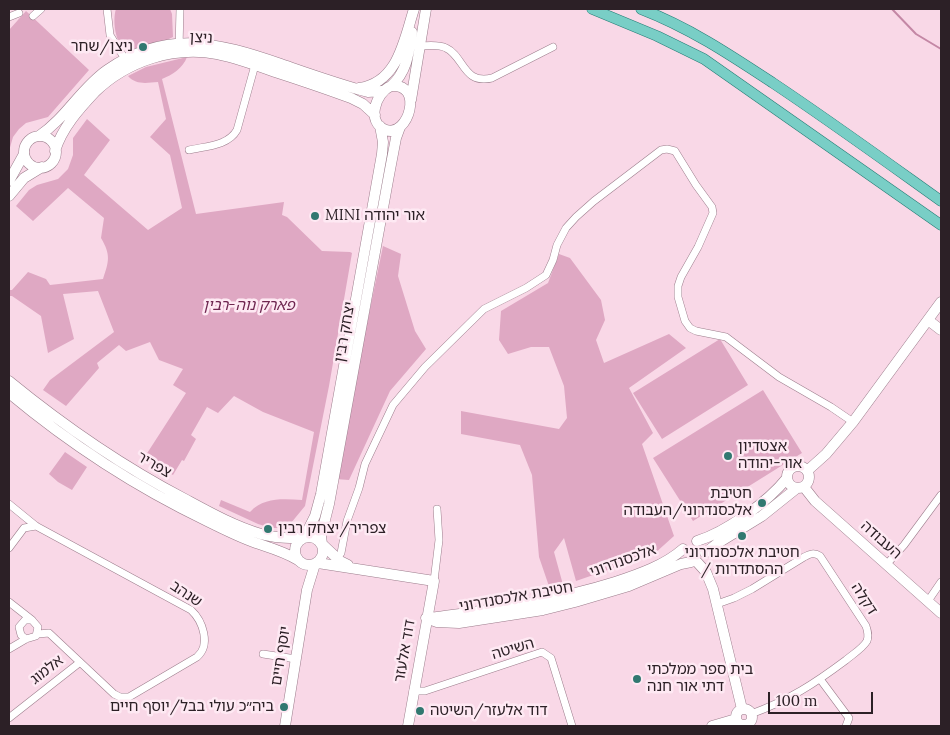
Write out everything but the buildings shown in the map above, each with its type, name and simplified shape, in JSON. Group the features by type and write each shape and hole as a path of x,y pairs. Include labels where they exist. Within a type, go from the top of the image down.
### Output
{"main road":[{"path":"592,9 657,36 704,59 941,225"},
{"path":"641,9 682,27 722,50 802,103 941,201"}],"street":[{"path":"33,16 42,9"},
{"path":"107,9 110,35 125,59"},
{"path":"179,48 180,9"},
{"path":"354,88 374,84 384,78 392,69 400,53 414,9"},
{"path":"414,9 410,47 405,69 400,77 376,101 375,115 380,126 385,130 391,131 400,127 407,117 426,9"},
{"path":"9,17 19,12"},
{"name":"ניצן","path":"56,151 60,138 68,124 109,80 141,62 179,48 204,43 234,48 373,93 387,89"},
{"path":"419,46 444,47 452,53 468,72 479,79 485,80 553,47"},
{"name":"ניצן","path":"39,136 58,122 97,77 125,59 151,49 179,48 218,54 351,98 363,104 375,115"},
{"path":"189,150 226,142 234,135 255,65"},
{"path":"387,89 396,86 404,89 410,96 411,101"},
{"name":"יצחק רבין","path":"303,538 315,516 322,494 382,154 383,142 380,126"},
{"name":"יצחק רבין","path":"322,544 321,536 329,504 395,144 400,127"},
{"path":"9,181 24,154 27,143 39,136 50,140 56,151 51,163 24,178 9,196"},
{"path":"335,562 365,464 393,405 425,367 484,309 526,288 546,275 557,245 566,228 576,217 661,150 675,151 712,208 713,213 698,248 681,277 678,286 678,297 685,321 690,328 696,331 726,337 779,377 854,422"},
{"path":"24,154 30,164 35,167 42,167"},
{"path":"807,471 826,454 854,422 941,302"},
{"path":"928,320 941,330"},
{"name":"צפריר","path":"9,381 86,440 168,490 218,516 261,534 277,538 303,538"},
{"name":"צפריר","path":"9,393 73,443 140,486 219,527 243,538 285,552 299,560"},
{"path":"699,558 686,558 683,549 687,543 711,536 762,504 787,478 789,471 794,467 801,467 807,471 809,477 807,484 801,488 791,485 787,478"},
{"name":"חטיבת אלכסנדרוני","path":"426,618 437,622 459,623 543,610 629,586 699,558 718,543 762,516 801,488"},
{"name":"העבודה","path":"801,488 941,612"},
{"path":"886,564 904,545 941,495"},
{"path":"9,504 36,526"},
{"path":"335,562 322,544 315,538 303,538 296,544 296,555 299,560 307,565 335,562 356,568 434,581 440,540 437,509"},
{"path":"9,548 24,528 36,526"},
{"name":"שנהב","path":"36,526 191,610 203,626 203,646 199,655 130,697 120,697 114,694 79,663 49,633 38,634"},
{"path":"697,541 704,547 699,558 713,589 751,721 746,726 736,720"},
{"path":"316,563 323,556 322,544"},
{"name":"אלכסנדרוני","path":"511,606 573,594 626,578 668,560 683,549"},
{"name":"דקלה","path":"717,604 752,589 810,554 816,554 820,556 866,626 868,633 868,639 862,647 820,680 786,700 747,712"},
{"name":"יוסף חיים","path":"299,560 305,576 307,590"},
{"name":"יוסף חיים","path":"285,726 307,590 316,563"},
{"name":"דוד אלעזר","path":"408,726 434,581"},
{"path":"928,601 941,582"},
{"path":"9,649 26,638 33,638 38,634 38,627 35,622 11,604"},
{"path":"9,649 20,633 21,624 11,604"},
{"name":"חטיבת אלכסנדרוני","path":"426,618 511,606"},
{"path":"21,624 25,620 35,622"},
{"path":"20,633 26,638"},
{"name":"השיטה","path":"414,691 425,691 542,652 551,658 572,726"},
{"path":"263,654 296,659"},
{"name":"אלמוג","path":"9,718 79,663"},
{"path":"820,680 849,718 846,726"},
{"path":"736,720 737,713 747,712"},
{"path":"712,726 736,720"}],"green space":[{"path":"116,9 170,9 173,37 143,51 132,52 126,50 118,41 116,34 114,20"},
{"path":"26,11 89,70 48,117 26,123 19,129 13,137 9,151 9,30"},
{"name":"פארק נוה-רבין","path":"187,57 177,71 162,79 196,214 284,202 282,215 287,217 322,251 352,253 329,386 305,506 291,523 281,528 271,528 258,524 219,506 221,500 250,512 255,507 268,501 281,499 302,500 314,432 263,412 234,396 218,413 207,407 191,435 196,439 184,461 182,460 173,475 144,458 186,393 173,385 183,369 159,360 150,342 126,351 119,345 97,363 99,368 66,406 43,390 50,380 114,332 98,291 63,294 74,339 48,353 41,316 12,296 9,296 9,290 12,290 28,272 46,279 50,285 103,279 108,258 101,238 104,218 68,188 33,221 16,206 29,190 37,185 58,179 68,169 73,155 73,138 87,119 110,140 84,175 148,230 182,208 170,155 150,137 166,119 158,82 138,82 128,76 146,67"},
{"path":"383,246 401,254 398,276 415,331 426,349 390,391 349,480 335,479"},
{"path":"559,254 570,258 601,300 605,320 596,340 604,363 669,334 686,348 629,388 653,433 642,444 674,536 654,554 576,581 564,538 554,552 565,592 552,595 539,557 532,475 520,445 461,434 461,411 559,429 567,418 564,386 549,347 531,347 508,354 499,340 501,311 548,283"},
{"path":"720,339 748,385 662,439 633,393"},
{"name":"אצטדיון אור-יהודה","path":"763,390 802,453 693,521 653,458"},
{"path":"65,452 87,467 72,490 49,474"}],"waterway":[{"path":"892,9 916,34 941,49"}],"place":[{"name":"ניצן/שחר","path":"143,47"},
{"name":"MINI אור יהודה","path":"315,216"},
{"name":"אצטדיון אור-יהודה","path":"728,456"},
{"name":"חטיבת אלכסנדרוני/העבודה","path":"762,503"},
{"name":"צפריר/יצחק רבין","path":"268,529"},
{"name":"חטיבת אלכסנדרוני / ההסתדרות","path":"742,536"},
{"name":"בית ספר ממלכתי דתי אור חנה","path":"637,679"},
{"name":"ביה״כ עולי בבל/יוסף חיים","path":"284,707"},
{"name":"דוד אלעזר/השיטה","path":"420,711"}]}
